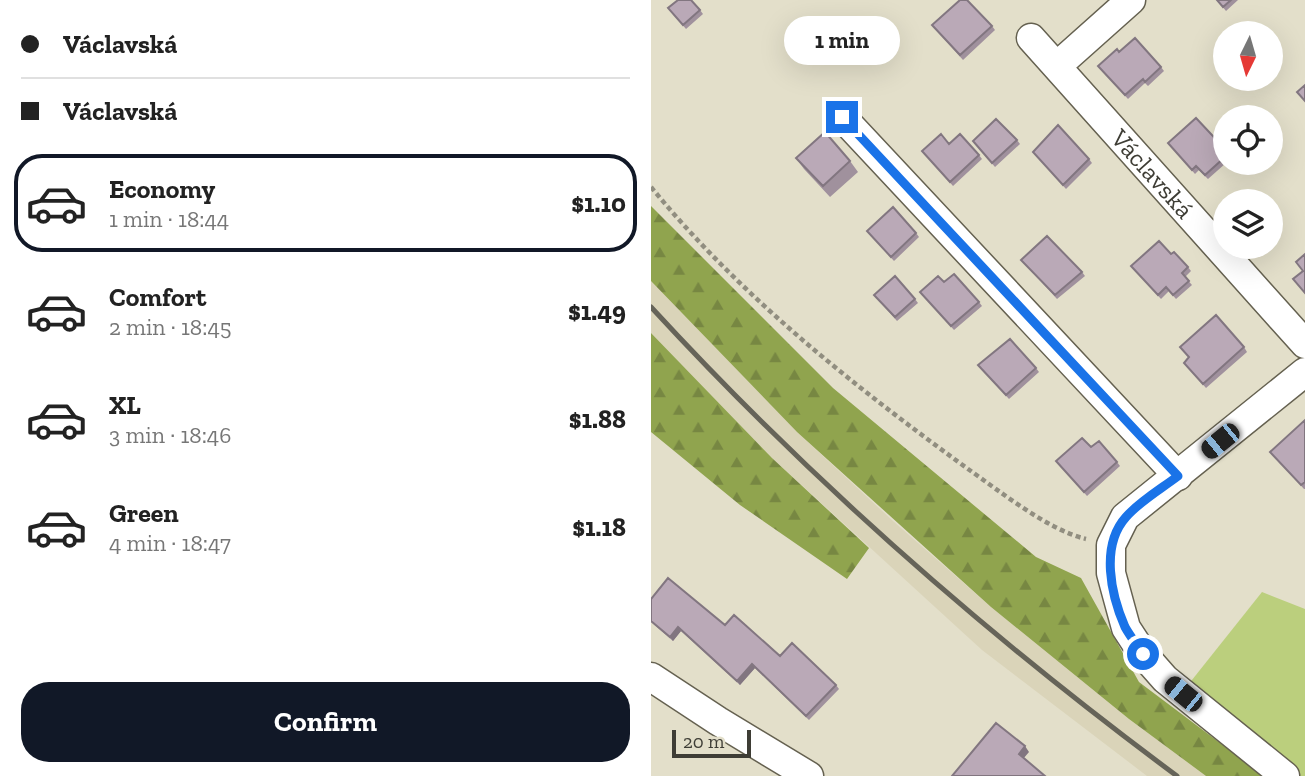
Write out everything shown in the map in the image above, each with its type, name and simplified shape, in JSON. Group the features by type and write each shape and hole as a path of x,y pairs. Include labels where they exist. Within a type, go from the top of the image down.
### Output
{"street":[{"path":"1057,66 1131,0"},
{"name":"Václavská","path":"1031,38 1305,344"},
{"path":"842,117 1178,476"},
{"path":"1285,776 1165,680 1143,654 1126,628 1117,601 1111,573 1111,545 1125,517 1305,372"},
{"path":"651,677 809,776"}],"path":[{"path":"651,187 681,223 820,356 1005,495 1069,535 1111,545"}],"shaded area":[{"path":"651,281 797,432 893,521 991,607 1129,719 1206,776 1147,776 982,650 772,458 651,333"}],"green space":[{"path":"651,206 833,388 1036,557 1081,578 1139,682 1264,776 1206,776 1129,719 991,607 797,432 651,281"},
{"path":"651,333 772,458 869,548 847,579 740,505 651,432"},
{"path":"1262,592 1305,609 1305,776 1299,776 1180,695"}],"building":[{"path":"678,0 691,0 700,10 683,25 668,8"},
{"path":"960,0 967,0 992,26 960,55 932,25"},
{"path":"1217,0 1231,0 1223,7"},
{"path":"1135,38 1161,67 1125,95 1098,66"},
{"path":"1305,85 1305,101 1297,92"},
{"path":"1196,118 1213,136 1213,168 1205,175 1196,166 1192,170 1168,143"},
{"path":"996,119 1017,140 992,163 973,141"},
{"path":"1058,125 1089,159 1063,185 1033,152"},
{"path":"825,132 850,161 823,186 796,158"},
{"path":"941,134 949,144 960,134 979,155 950,182 922,151"},
{"path":"893,207 916,233 891,257 867,231"},
{"path":"1047,236 1082,272 1055,295 1021,260"},
{"path":"1159,241 1188,267 1182,273 1189,281 1173,295 1166,287 1158,295 1131,266"},
{"path":"1305,254 1305,293 1293,279 1303,271 1296,262"},
{"path":"954,274 979,302 951,326 920,292 938,276 944,282"},
{"path":"895,276 915,299 895,317 874,295"},
{"path":"1216,315 1244,347 1203,384 1184,363 1189,357 1180,347"},
{"path":"1010,339 1036,368 1006,395 978,365"},
{"path":"1305,420 1305,482 1301,485 1270,452"},
{"path":"1082,438 1091,447 1099,441 1117,462 1084,492 1056,461"},
{"path":"668,578 725,625 734,615 780,656 792,643 836,685 806,716 752,664 737,681 678,627 670,637 651,621 651,599"},
{"path":"996,723 1025,746 1019,754 1045,776 952,776"}],"railway":[{"path":"651,307 774,434 903,554 1037,668 1177,776"}],"route":[{"path":"842,117 1178,476 1125,517 1111,545 1111,573 1117,601 1126,628 1143,654"}]}
